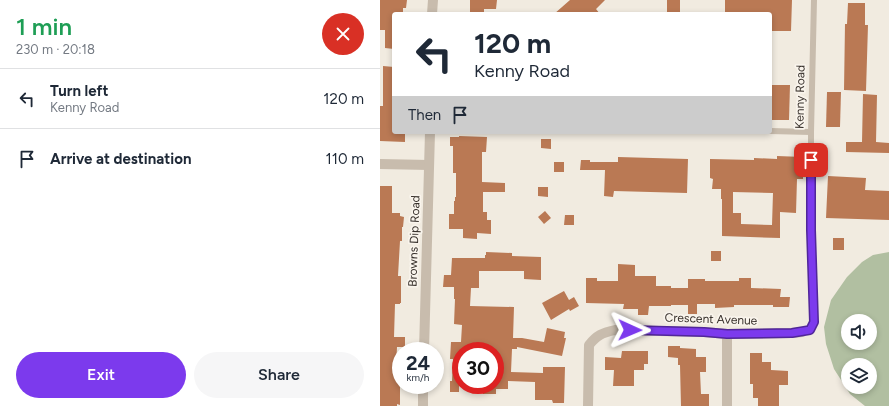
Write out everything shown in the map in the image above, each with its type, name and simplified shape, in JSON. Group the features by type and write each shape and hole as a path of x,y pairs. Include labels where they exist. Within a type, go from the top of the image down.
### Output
{"street":[{"path":"432,12 433,0"},
{"name":"Browns Dip Road","path":"424,342 430,134"},
{"path":"380,164 429,166"},
{"name":"Crescent Avenue","path":"588,406 589,345 595,338 604,332 622,330 727,334 802,332"},
{"path":"727,334 727,406"},
{"path":"423,394 423,406"}],"lane":[{"name":"Kenny Road","path":"802,332 810,330 814,322 811,230 811,132 814,0"},
{"path":"772,131 811,132"}],"green space":[{"path":"889,252 889,406 865,406 850,394 877,394 877,358 841,358 841,380 834,369 826,344 824,327 831,300 847,277 862,262 873,255"}],"building":[{"path":"380,0 407,0 406,8 403,8 403,12 392,12 392,49 385,48 385,30 380,30"},
{"path":"470,0 497,0 496,9 484,9 484,12 470,12"},
{"path":"570,0 605,0 596,9 598,12 556,12"},
{"path":"667,0 680,0 680,12 667,12"},
{"path":"725,0 792,0 791,31 772,31 772,12 725,12"},
{"path":"848,3 865,3 865,25 868,25 866,91 844,90 845,24 847,24"},
{"path":"383,66 392,67 392,134 405,134 405,142 380,141 380,106 383,106"},
{"path":"772,85 790,85 789,120 772,120"},
{"path":"827,92 841,92 840,127 826,127"},
{"path":"863,94 877,95 876,142 889,143 889,153 846,152 846,142 862,142"},
{"path":"450,137 487,137 486,152 482,152 482,182 505,183 505,192 483,192 483,212 487,212 487,220 491,220 491,234 477,233 477,239 463,238 463,229 449,229 449,214 454,214 454,201 456,197 456,173 453,173 453,146 450,146"},
{"path":"541,139 551,139 551,149 541,148"},
{"path":"777,156 803,157 803,179 797,179 796,213 780,212 780,238 722,236 721,189 712,189 713,179 710,178 710,159 777,159","holes":["733,192 773,193 772,225 741,224 741,213 733,213"]},
{"path":"618,157 688,159 687,193 614,191 613,197 604,196 605,170 580,170 581,160 590,160 590,162 618,162"},
{"path":"554,162 564,162 564,172 554,172"},
{"path":"828,176 866,178 865,190 889,191 889,220 826,218"},
{"path":"380,186 392,186 392,213 400,213 400,216 404,217 402,241 400,241 398,276 401,276 401,303 395,304 394,337 405,337 405,342 392,342 392,394 400,394 400,405 380,406"},
{"path":"538,187 548,187 548,197 538,196"},
{"path":"545,211 551,218 544,224 538,217"},
{"path":"565,215 574,215 574,225 564,225"},
{"path":"833,238 844,238 844,250 833,250"},
{"path":"711,251 721,251 721,261 711,261"},
{"path":"486,252 512,253 512,256 541,257 541,280 524,279 524,271 479,271 479,288 471,288 470,306 514,307 513,338 544,342 547,328 565,332 564,338 566,338 562,356 517,347 517,349 512,349 511,372 543,373 543,367 565,367 564,403 553,403 552,400 535,400 535,382 508,381 508,389 504,389 504,342 461,342 462,325 454,324 454,287 443,287 444,275 451,275 452,258 485,258"},
{"path":"618,264 635,265 635,276 656,276 656,286 671,286 671,288 688,288 688,279 705,279 705,281 739,281 739,278 751,278 751,288 781,289 780,297 790,297 789,307 773,307 773,305 734,305 734,307 715,308 715,304 697,304 697,314 688,314 688,305 649,306 648,315 638,315 638,309 623,309 624,304 586,303 586,278 597,278 597,281 618,281"},
{"path":"564,291 569,300 574,297 579,306 570,311 569,309 551,320 542,303"},
{"path":"451,342 452,359 450,359"},
{"path":"668,346 680,346 680,348 696,349 696,357 706,357 706,372 700,372 701,394 709,394 709,406 681,406 680,365 678,365 678,358 668,357"},
{"path":"622,351 648,351 648,364 644,364 644,370 634,370 634,386 613,386 614,370 605,370 605,357 621,358"},
{"path":"750,353 762,353 762,362 771,362 771,370 788,371 788,385 779,385 779,406 758,406 758,398 753,398 753,384 750,384"},
{"path":"450,381 452,381 452,392 450,392"}],"route":[{"path":"630,330 727,334 792,333 810,330 814,322 811,230 811,160"}]}
